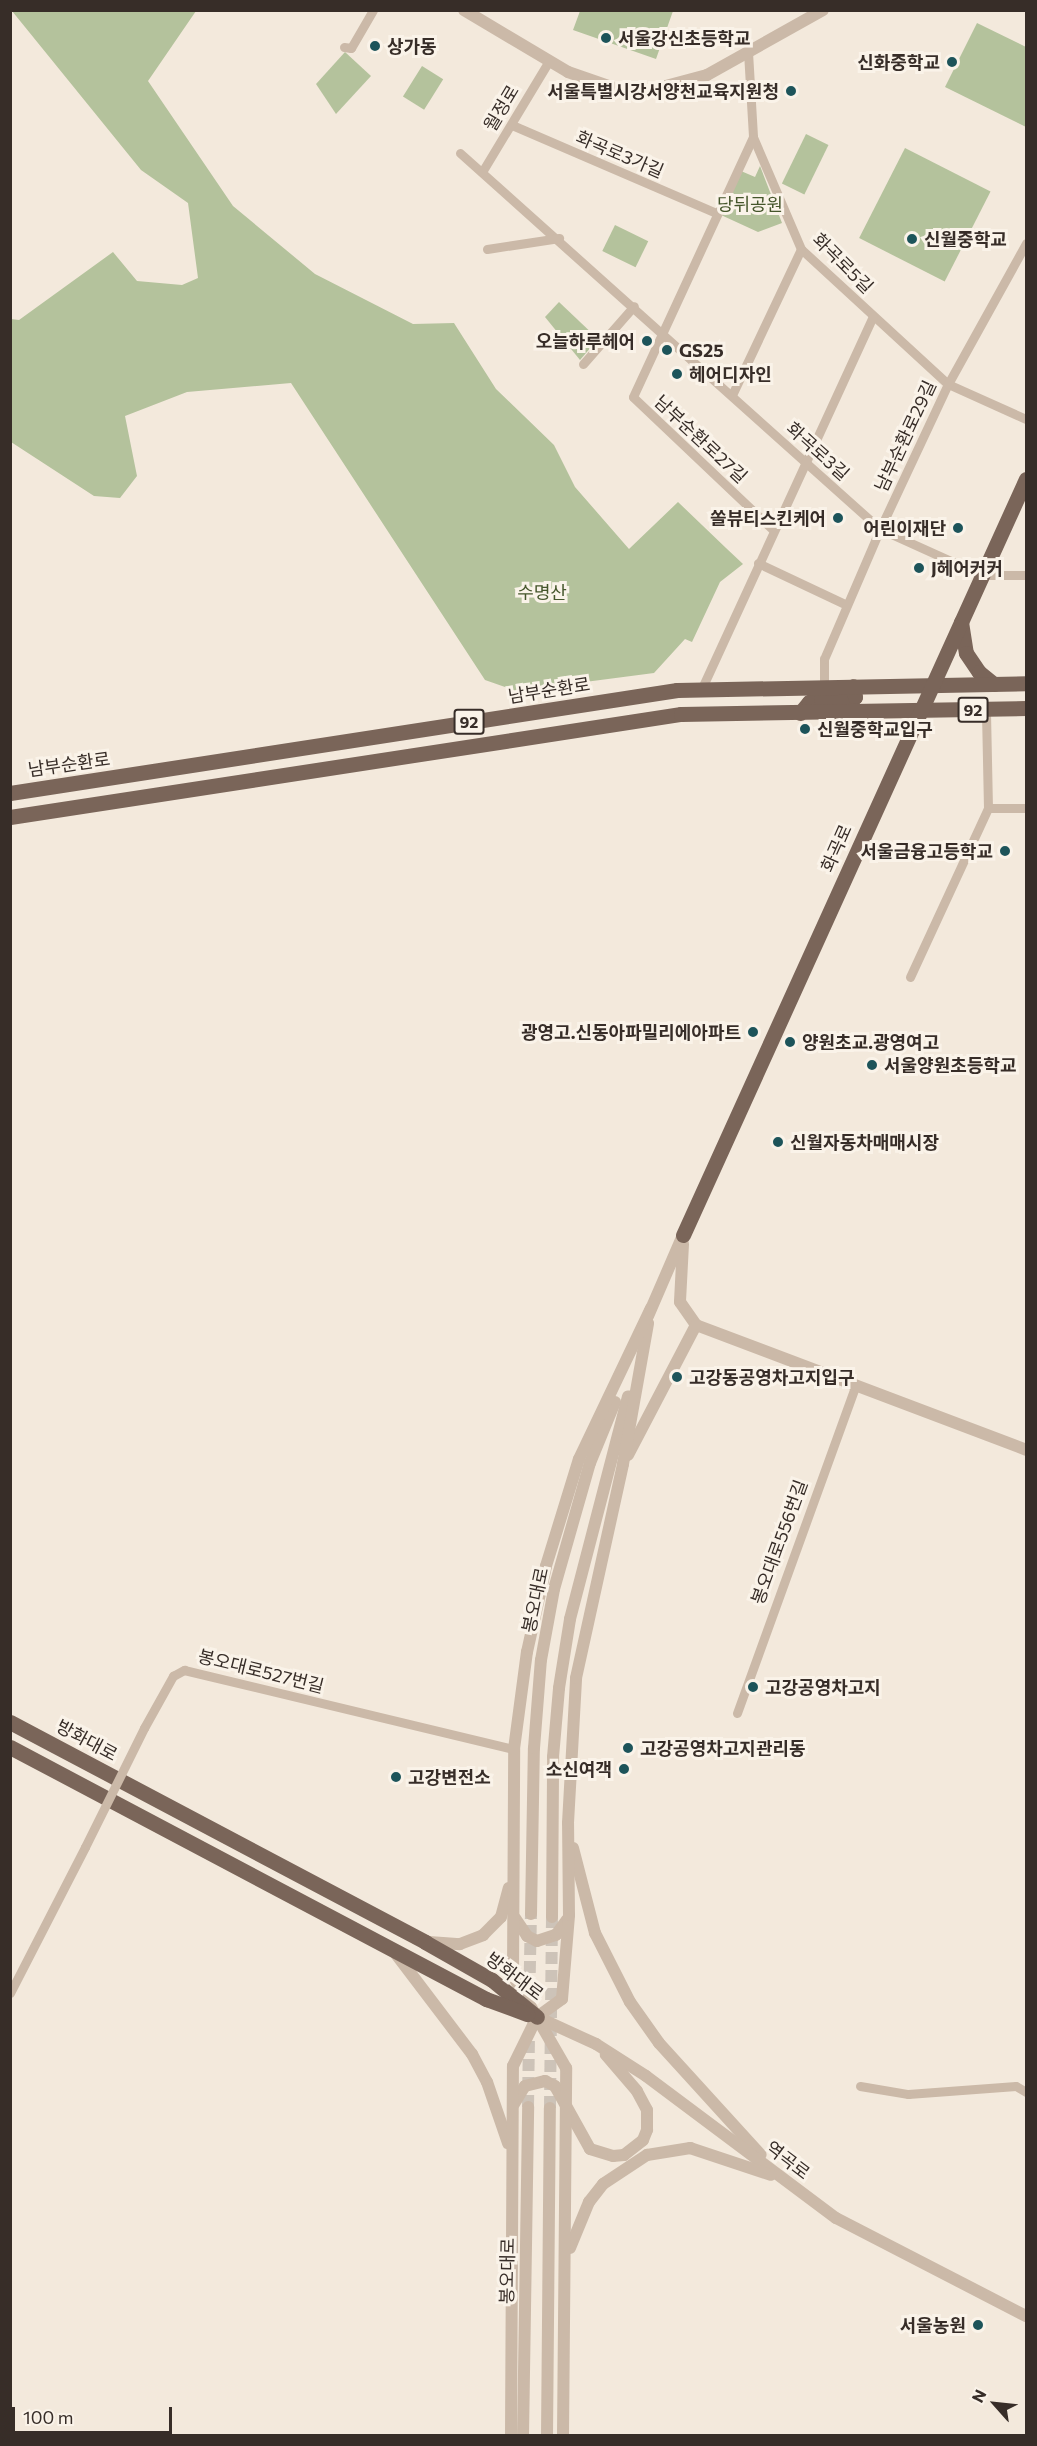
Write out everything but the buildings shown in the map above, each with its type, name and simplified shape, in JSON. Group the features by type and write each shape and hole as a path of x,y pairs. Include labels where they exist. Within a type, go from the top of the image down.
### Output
{"main road":[{"name":"화곡로","path":"683,1235 1026,479"},
{"path":"961,621 966,652 979,672 994,684"},
{"name":"남부순환로","path":"10,792 702,688 1023,684"},
{"path":"989,709 984,703 985,694 1015,691 1023,684"},
{"path":"800,713 809,702 821,698 855,697 853,686"},
{"name":"92","path":"10,818 681,714 1026,708"},
{"name":"방화대로","path":"10,1722 425,1942 492,1980 537,2017"},
{"name":"방화대로","path":"10,1747 486,1999 537,2017"}],"street":[{"path":"344,47 351,48 374,10"},
{"path":"464,10 549,61 593,82 620,90 647,91 707,75 824,10"},
{"name":"화곡로5길","path":"748,52 753,137 801,249 948,384 1026,419"},
{"name":"월정로","path":"482,172 549,61"},
{"name":"화곡로3가길","path":"512,125 716,213"},
{"path":"661,330 753,137"},
{"name":"화곡로3길","path":"460,153 560,238 880,530 982,575"},
{"path":"487,249 560,238"},
{"name":"남부순환로29길","path":"824,686 824,659 880,530 948,384 1026,243"},
{"path":"732,395 801,249"},
{"path":"583,363 634,306"},
{"path":"702,688 804,461 873,316"},
{"name":"남부순환로27길","path":"661,330 633,398 773,530"},
{"path":"758,563 847,605"},
{"path":"982,575 1026,575"},
{"path":"910,977 988,808 989,709"},
{"path":"988,808 1026,808"},
{"path":"683,1235 680,1302 696,1325 1026,1450"},
{"name":"봉오대로","path":"531,1914 534,1748 541,1660 554,1589 590,1463 651,1308 683,1235"},
{"path":"511,2436 513,2066 537,2017 562,2000 569,1915 567,1823 576,1678 623,1464 651,1308"},
{"path":"563,2436 566,2068 513,1977 514,1749 527,1652 549,1555 579,1459 651,1308"},
{"name":"봉오대로","path":"552,1917 553,1757 570,1619 651,1308"},
{"path":"623,1464 696,1325"},
{"name":"봉오대로556번길","path":"737,1713 856,1384"},
{"name":"봉오대로527번길","path":"10,1993 144,1728 173,1676 184,1670 514,1749"},
{"path":"567,1823 595,1933 630,2002 659,2043 784,2180"},
{"path":"425,1942 472,1941 493,1927 501,1917 513,1872"},
{"path":"513,1914 523,1932 537,1941 556,1935 569,1915"},
{"path":"389,1946 472,2054 487,2082 511,2153"},
{"name":"역곡로","path":"537,2017 596,2044 701,2116 836,2218 1026,2316"},
{"path":"513,2108 525,2086 545,2081 562,2093 583,2140 600,2153 624,2155 643,2140 648,2120 643,2102 596,2044"},
{"path":"860,2086 908,2094 1016,2086 1026,2092"},
{"name":"봉오대로","path":"523,2436 528,2107"},
{"path":"547,2436 550,2108"},
{"path":"566,2260 589,2202 617,2173 647,2155 690,2148 784,2180"}],"green space":[{"path":"580,10 673,11 656,59 573,30"},
{"name":"수명산","path":"12,11 196,11 148,81 233,206 315,274 413,324 454,323 496,389 554,445 575,487 629,549 678,502 743,564 720,582 692,642 685,639 654,673 516,691 485,680 291,383 187,392 125,416 137,476 120,498 94,496 11,442 11,319 19,320 113,252 137,281 182,285 198,278 188,203 141,170"},
{"path":"977,23 1026,47 1026,127 945,87"},
{"path":"345,52 371,76 336,114 316,84"},
{"path":"422,66 443,79 424,110 403,97"},
{"path":"806,134 828,145 804,194 782,183"},
{"path":"905,148 991,192 945,282 859,238"},
{"name":"당뒤공원","path":"760,166 782,223 758,232 721,215 741,171 755,177"},
{"path":"615,225 648,241 636,267 602,251"},
{"path":"559,302 598,339 580,360 545,317"}],"tunnel":[{"path":"529,2009 531,1914"},
{"path":"550,2108 552,1917"},
{"path":"528,2107 529,2032"}],"place":[{"name":"서울강신초등학교","path":"606,38"},
{"name":"상가동","path":"375,46"},
{"name":"신화중학교","path":"952,62"},
{"name":"서울특별시강서양천교육지원청","path":"791,91"},
{"name":"신월중학교","path":"912,239"},
{"name":"오늘하루헤어","path":"647,341"},
{"name":"GS25","path":"667,350"},
{"name":"헤어디자인","path":"677,374"},
{"name":"쏠뷰티스킨케어","path":"838,518"},
{"name":"어린이재단","path":"958,528"},
{"name":"J헤어커커","path":"919,568"},
{"name":"신월중학교입구","path":"805,729"},
{"name":"서울금융고등학교","path":"1005,851"},
{"name":"광영고.신동아파밀리에아파트","path":"753,1032"},
{"name":"양원초교.광영여고","path":"790,1042"},
{"name":"서울양원초등학교","path":"872,1065"},
{"name":"신월자동차매매시장","path":"778,1142"},
{"name":"고강동공영차고지입구","path":"677,1377"},
{"name":"고강공영차고지","path":"753,1687"},
{"name":"고강공영차고지관리동","path":"628,1748"},
{"name":"소신여객","path":"624,1769"},
{"name":"고강변전소","path":"396,1777"},
{"name":"서울농원","path":"978,2325"}]}
